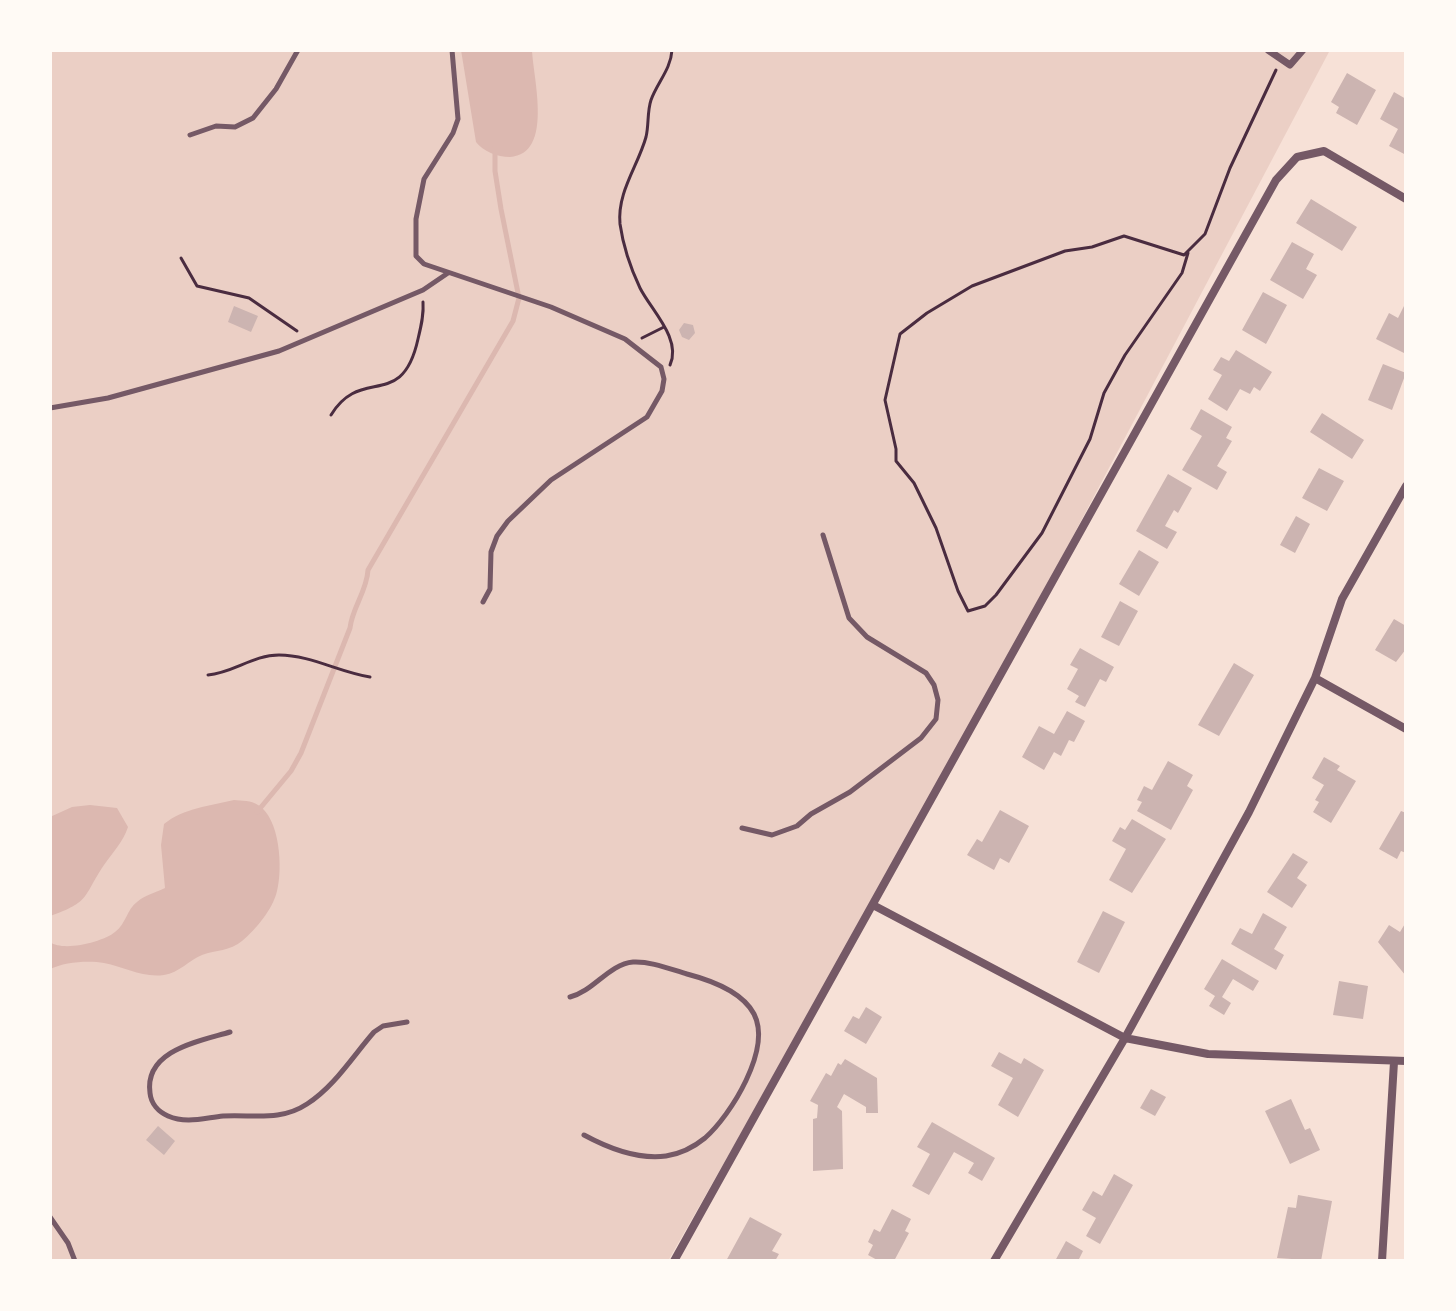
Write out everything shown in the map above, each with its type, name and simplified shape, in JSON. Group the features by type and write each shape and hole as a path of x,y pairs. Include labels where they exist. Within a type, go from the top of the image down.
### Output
{"street":[{"path":"1268,50 1290,65 1303,50"},
{"path":"674,1261 1276,180 1297,157 1324,151 1406,199"},
{"path":"994,1261 1125,1038 1249,812 1315,678 1342,599 1406,486"},
{"path":"1315,678 1406,729"},
{"path":"873,905 1125,1038 1208,1054 1406,1061"},
{"path":"1382,1261 1394,1062"}],"lane":[{"path":"190,135 216,126 235,127 253,118 276,89 298,50"},
{"path":"452,50 458,119 453,133 424,179 417,208 416,256 424,264 551,307 617,335 661,367 664,379 655,406 647,417 551,480 508,521 497,536 491,552 492,577 483,602"},
{"path":"50,408 108,398 279,351 423,290 449,272"},
{"path":"742,828 772,835 797,826 811,814 850,792 921,738 936,719 938,700 934,685 926,673 867,637 849,618 823,535"},
{"path":"570,997 583,994 615,968 630,962 648,963 698,977 735,994 745,1002 757,1024 758,1045 751,1071 718,1123 698,1144 678,1152 651,1156 632,1154 584,1135"},
{"path":"230,1032 186,1045 170,1052 160,1061 149,1086 150,1098 163,1114 180,1120 285,1114 307,1105 328,1086 374,1032 383,1026 407,1022"},
{"path":"50,1217 68,1243 75,1261"}],"path":[{"path":"664,379 673,351 664,327 639,285 625,246 619,212 646,134 652,98 672,58 672,50"},
{"path":"1188,253 1182,273 1125,355 1104,393 1090,439 1042,533 996,595 985,606 968,611 936,528 914,483 896,461 885,400 900,334 927,313 972,286 1065,251 1092,247 1124,236 1184,255 1205,234 1230,168 1281,59"},
{"path":"181,258 197,286 249,298 308,340"},
{"path":"331,415 337,405 352,393 400,379 406,373 414,360 421,328 423,290"},
{"path":"635,346 641,338 664,327"},
{"path":"208,675 221,674 264,656 278,655 293,656 370,677"}],"shaded area":[{"path":"50,50 1330,50 963,744 668,1261 50,1261"},
{"path":"461,50 532,50 537,129 524,153 500,156 486,151 476,142"},
{"path":"234,800 252,802 265,811 275,832 279,857 279,881 272,905 242,941 233,947 202,955 164,975 148,975 91,962 69,963 50,969 50,942 73,946 109,936 119,929 137,902 165,888 161,845 164,824 189,811"},
{"path":"72,807 117,808 128,827 80,902 50,916 50,817"}],"building":[{"path":"1347,73 1376,90 1357,125 1336,113 1339,107 1331,102"},
{"path":"1394,92 1406,99 1406,155 1389,146 1398,129 1380,119"},
{"path":"1311,199 1357,227 1342,251 1296,223"},
{"path":"1292,242 1314,254 1306,269 1317,275 1303,299 1270,280"},
{"path":"1263,292 1287,305 1266,344 1242,330"},
{"path":"1406,302 1406,354 1376,339 1389,313 1398,318"},
{"path":"234,306 258,316 251,332 228,322"},
{"path":"684,323 693,325 695,333 689,340 682,337 679,330"},
{"path":"1236,350 1272,372 1260,391 1254,387 1250,394 1240,389 1227,411 1208,399 1222,375 1213,370 1221,357 1229,361"},
{"path":"1383,364 1406,373 1392,410 1368,400"},
{"path":"1201,409 1232,427 1226,438 1232,441 1217,466 1227,472 1217,490 1182,470 1202,436 1190,429"},
{"path":"1322,413 1364,440 1352,459 1310,432"},
{"path":"1319,468 1344,481 1327,511 1302,498"},
{"path":"1168,474 1192,488 1178,513 1174,510 1165,526 1177,532 1167,549 1136,531"},
{"path":"1296,516 1310,524 1295,553 1280,545"},
{"path":"1139,550 1159,562 1139,596 1119,584"},
{"path":"1120,601 1138,611 1119,646 1101,637"},
{"path":"1394,619 1406,626 1406,649 1396,662 1375,650"},
{"path":"1080,648 1114,667 1106,682 1100,679 1085,707 1075,702 1079,696 1067,689 1078,669 1070,665"},
{"path":"1234,663 1254,675 1219,736 1198,725"},
{"path":"1067,711 1085,721 1074,742 1069,740 1061,756 1054,752 1044,770 1022,757 1039,726 1054,734"},
{"path":"1324,757 1340,766 1337,770 1356,781 1331,823 1313,812 1319,802 1315,800 1324,785 1312,778"},
{"path":"1168,761 1193,775 1187,786 1193,790 1171,830 1137,811 1142,802 1137,800 1144,786 1152,790"},
{"path":"1000,810 1029,826 1009,863 1000,858 994,870 967,855 977,839 982,842"},
{"path":"1401,811 1406,813 1406,853 1401,851 1397,859 1379,849"},
{"path":"1132,819 1166,839 1132,893 1109,880 1126,849 1112,841 1120,827 1125,830"},
{"path":"1293,853 1308,862 1297,878 1307,885 1292,908 1267,892"},
{"path":"1103,911 1125,922 1099,973 1077,962"},
{"path":"1263,913 1287,927 1274,949 1284,955 1276,970 1231,944 1240,928 1252,934"},
{"path":"1406,922 1406,976 1378,942 1389,925 1400,932"},
{"path":"1222,959 1259,981 1253,991 1233,979 1222,997 1231,1003 1224,1015 1209,1006 1215,996 1204,989"},
{"path":"1339,981 1368,986 1363,1019 1333,1015"},
{"path":"866,1007 882,1017 866,1044 844,1031 853,1016 859,1019"},
{"path":"999,1052 1021,1064 1024,1058 1044,1070 1018,1117 998,1105 1013,1078 991,1066"},
{"path":"845,1059 877,1078 878,1113 866,1113 866,1107 844,1094 837,1107 842,1111 843,1169 813,1171 813,1119 817,1118 818,1105 810,1101 826,1073 831,1076 838,1063 841,1065"},
{"path":"1151,1089 1166,1097 1155,1116 1140,1108"},
{"path":"1291,1099 1305,1130 1310,1128 1320,1150 1290,1164 1265,1111"},
{"path":"932,1122 995,1158 982,1181 968,1173 974,1163 954,1152 929,1195 912,1186 930,1154 917,1147"},
{"path":"158,1126 175,1141 164,1155 146,1140"},
{"path":"1114,1174 1133,1185 1100,1244 1086,1236 1096,1218 1082,1210 1093,1191 1102,1196"},
{"path":"1298,1195 1332,1201 1321,1261 1277,1258 1288,1207 1296,1208"},
{"path":"892,1209 911,1219 905,1231 909,1233 894,1261 879,1261 868,1255 873,1245 868,1242 874,1229 880,1232"},
{"path":"750,1217 782,1234 772,1251 779,1254 775,1261 726,1261"},
{"path":"1066,1241 1083,1251 1078,1261 1055,1261"}],"waterway":[{"path":"257,812 291,771 301,753 350,628 368,570 513,321 519,298 501,209 495,148"}]}
